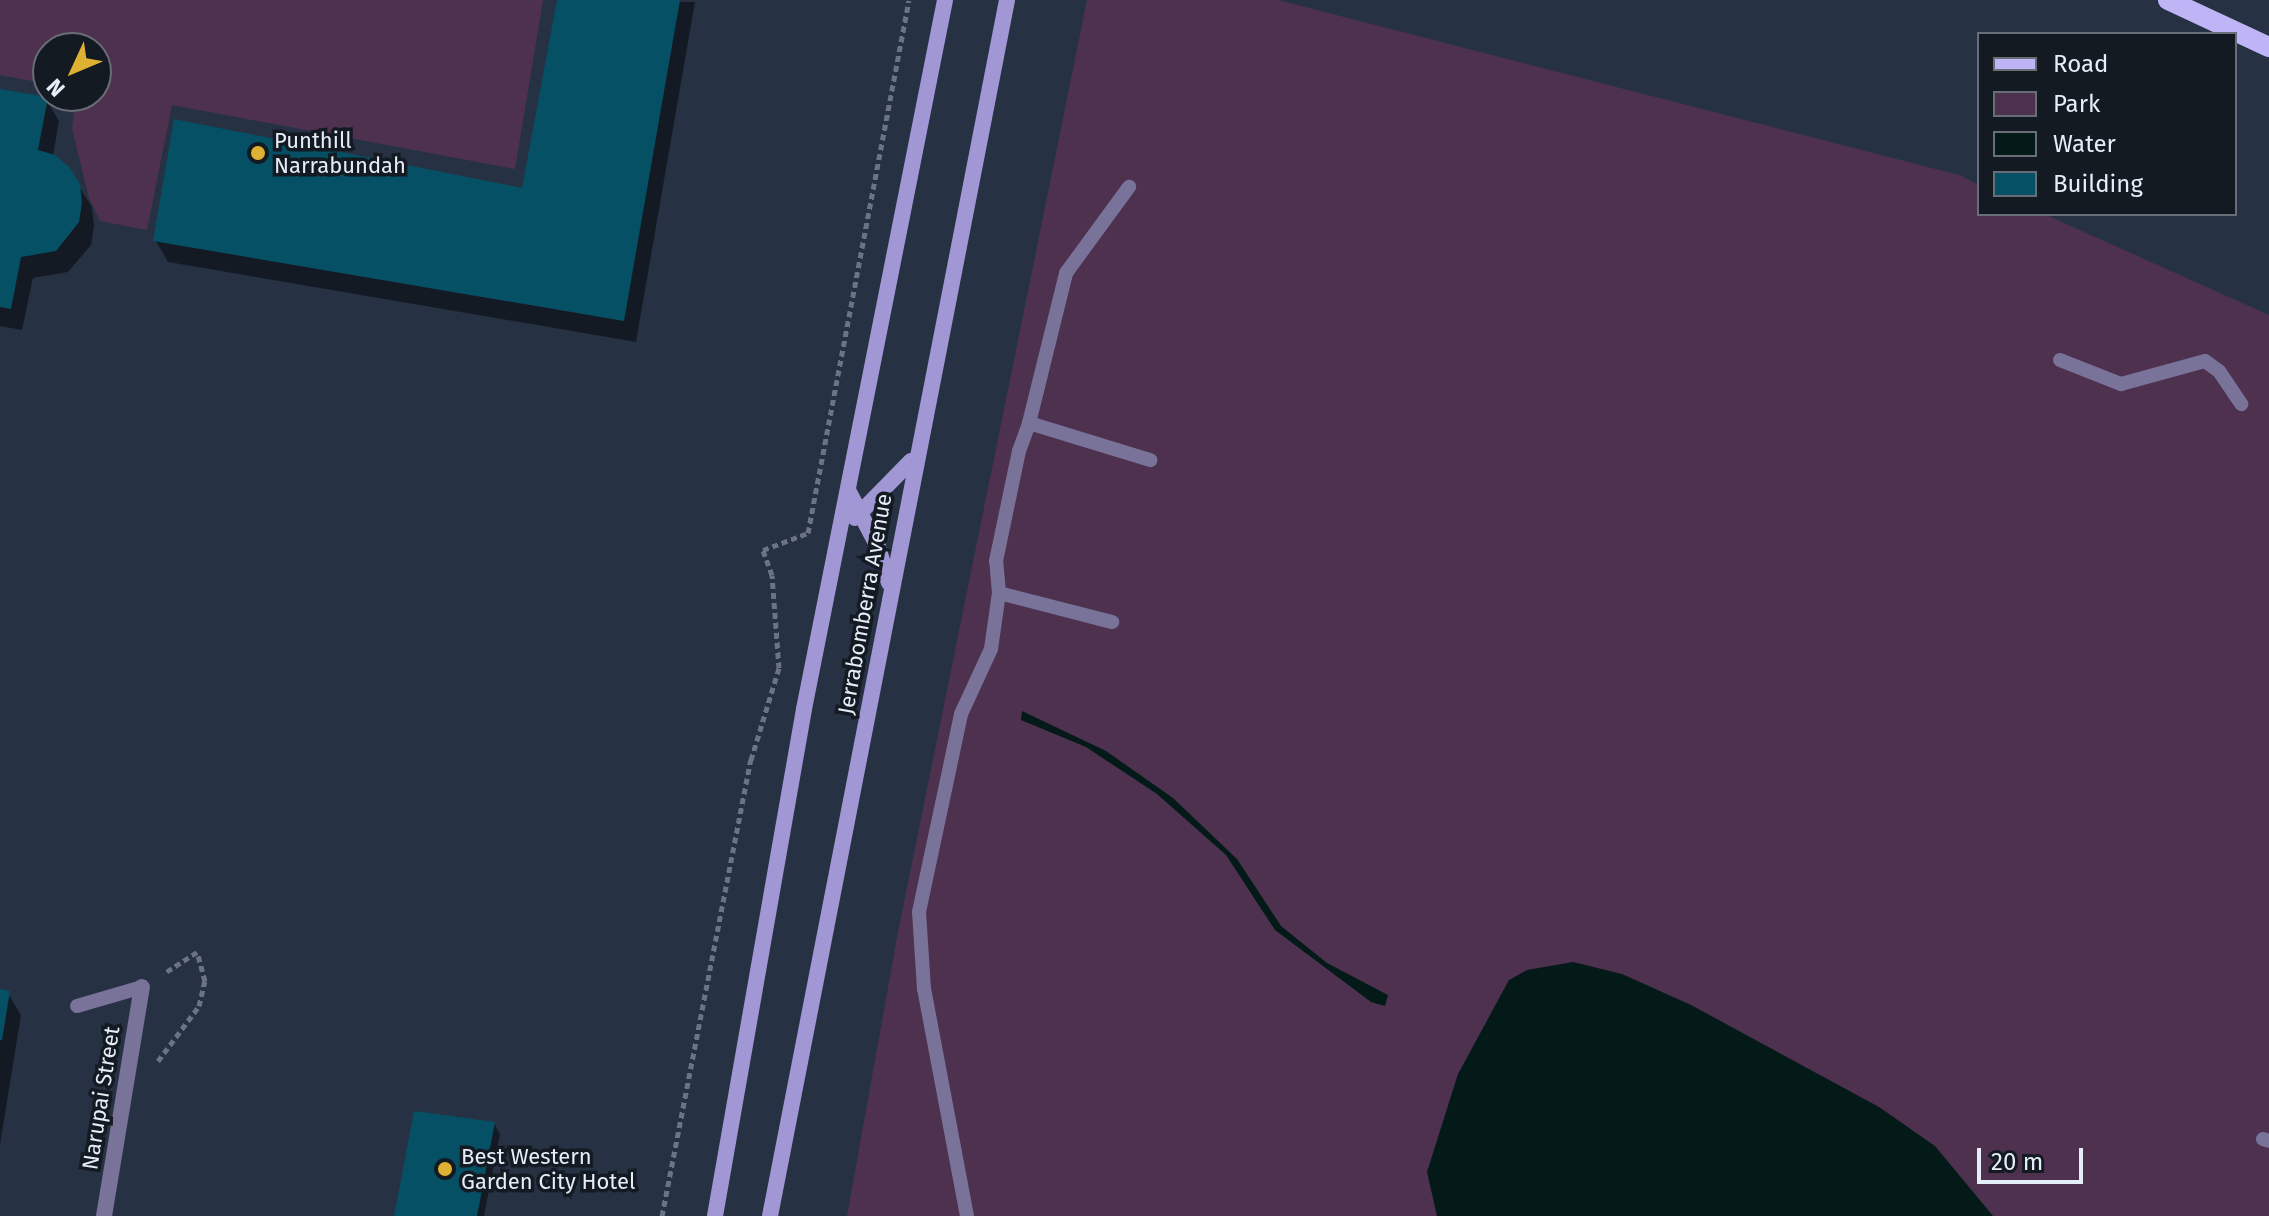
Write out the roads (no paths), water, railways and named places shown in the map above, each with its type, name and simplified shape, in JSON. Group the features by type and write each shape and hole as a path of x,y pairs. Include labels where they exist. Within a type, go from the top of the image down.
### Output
{"main road":[{"name":"Jerrabomberra Avenue","path":"715,1216 804,709 843,527 945,0"},
{"name":"Jerrabomberra Avenue","path":"770,1216 915,456 1007,0"},
{"path":"2168,0 2237,32"},
{"path":"2237,32 2269,47"},
{"path":"843,527 861,513 915,456"},
{"path":"849,492 861,513 890,585"}],"street":[{"name":"Narupai Street","path":"104,1216 142,987"}],"lane":[{"path":"967,1216 924,989 919,912 961,714 991,649 999,593 996,561 1066,273 1129,187"},
{"path":"2060,360 2121,384 2205,361 2219,371 2241,404"},
{"path":"1029,423 1150,460"},
{"path":"999,593 1112,622"},
{"path":"77,1006 142,987"}],"water":[{"path":"1022,711 1106,751 1173,798 1237,859 1281,926 1327,963 1388,995 1385,1006 1371,1002 1275,930 1226,855 1157,794 1086,747 1021,720"},
{"path":"1573,962 1622,974 1691,1005 1879,1107 1935,1146 1993,1216 1437,1216 1427,1172 1458,1074 1509,980 1527,970"}],"place":[{"name":"Punthill Narrabundah","path":"258,153"},
{"name":"Best Western Garden City Hotel","path":"445,1169"}]}
